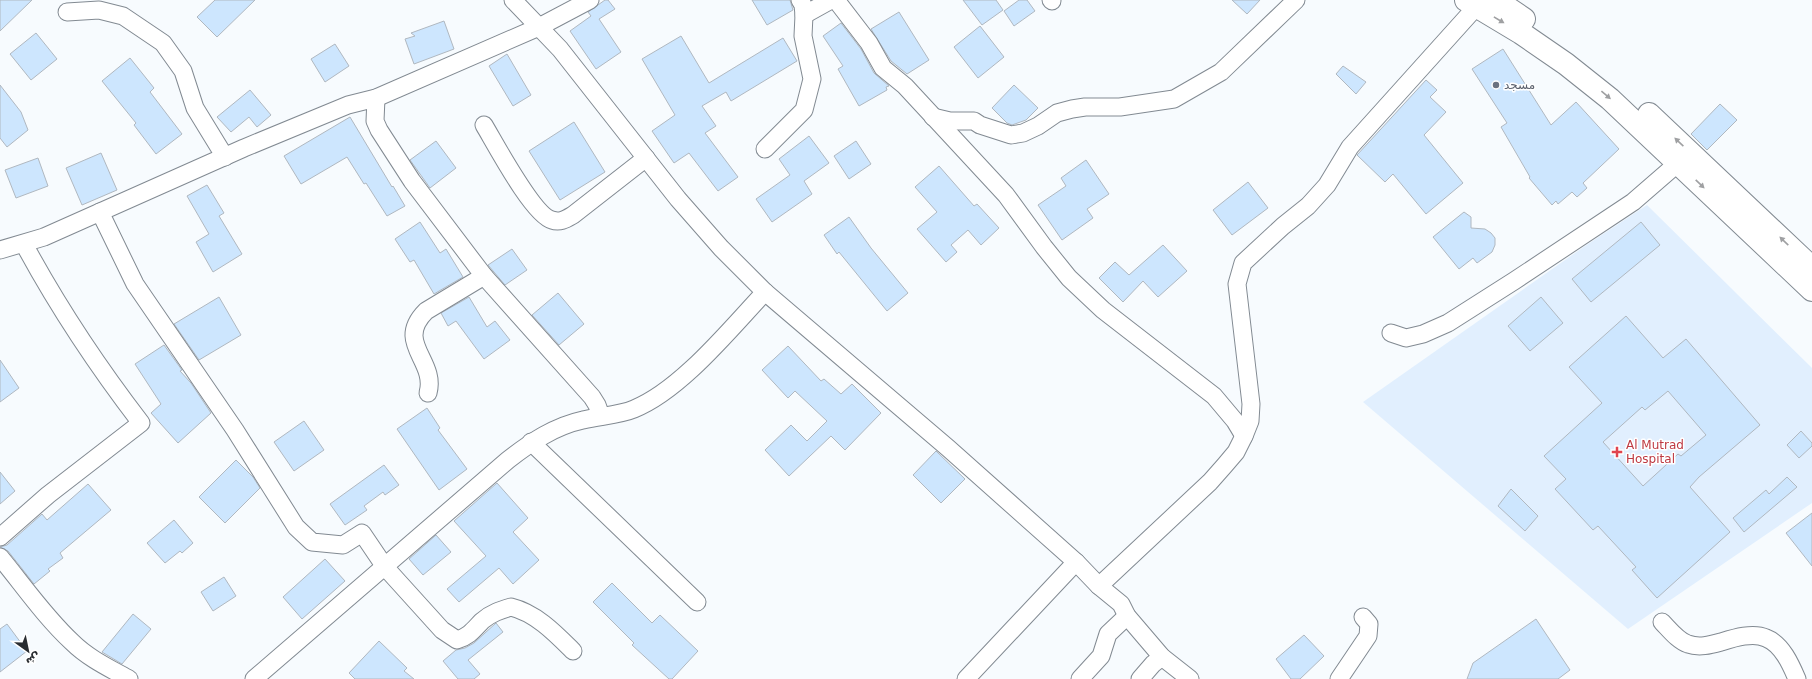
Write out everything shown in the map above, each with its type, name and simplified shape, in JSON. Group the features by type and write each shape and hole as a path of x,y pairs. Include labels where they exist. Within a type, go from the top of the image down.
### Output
{"main road":[{"path":"1479,2 1582,75 1610,98 1678,163 1810,278"},
{"path":"1479,2 1568,48 1604,75 1740,199 1810,278"}],"street":[{"path":"513,0 560,49 646,158 720,248 765,292 948,448 1076,562 1099,586 1121,604 1127,616 1162,657 1190,679"},
{"path":"0,250 44,237 225,157 348,105 376,98 539,27 590,0"},
{"path":"765,149 804,110 812,79 803,36 802,8 830,0"},
{"path":"836,0 869,42 883,68 905,86 1006,195 1069,278 1109,314 1214,396 1235,421 1244,436"},
{"path":"933,117 950,121 974,121 980,125 1011,135 1023,133 1038,126 1057,113 1085,106 1120,107 1174,99 1221,72 1296,0"},
{"path":"1099,586 1210,482 1236,452 1244,436 1250,421 1251,404 1237,284 1243,263 1312,201 1327,185 1350,147 1479,2"},
{"path":"67,12 99,10 123,16 163,43 183,71 195,108 225,157"},
{"path":"376,98 375,121 379,130 412,181 484,276 583,387 597,405 600,416"},
{"path":"484,126 531,200 545,217 553,220 562,221 573,215 646,158"},
{"path":"1391,333 1406,338 1423,334 1448,323 1633,202 1678,163"},
{"path":"100,212 135,284 235,430 296,527 312,542 343,546 362,533 385,567 442,630 457,640 473,632 482,621 493,613 511,607 534,618 553,631 573,650"},
{"path":"0,537 48,495 141,423 118,394 47,286 24,244"},
{"path":"428,393 430,386 429,378 414,340 413,328 418,319 426,311 484,276"},
{"path":"254,679 508,460 531,442 558,428 581,420 632,410 666,390 702,359 765,292"},
{"path":"531,442 697,602"},
{"path":"0,557 72,643 98,663 129,679"},
{"path":"966,679 1076,562"},
{"path":"1080,679 1101,656 1108,634 1127,616"},
{"path":"1339,679 1368,636 1369,624 1362,617"},
{"path":"1662,622 1686,644 1695,646 1706,646 1750,636 1766,637 1786,656 1797,679"},
{"path":"1140,679 1153,664 1162,657"}],"shaded area":[{"name":"Al Mutrad Hospital","path":"1647,205 1812,368 1812,503 1628,629 1363,402 1585,246"}],"building":[{"path":"0,0 32,0 0,31"},
{"path":"215,0 255,0 217,37 197,17"},
{"path":"605,0 608,0 615,9 599,19 621,52 596,69 570,31 591,16 588,12"},
{"path":"752,0 790,0 793,10 767,25"},
{"path":"963,0 996,0 1003,10 982,25"},
{"path":"1019,0 1027,0 1035,11 1014,26 1004,11"},
{"path":"1232,0 1260,0 1247,14"},
{"path":"899,12 929,60 907,74 891,61 871,29"},
{"path":"444,21 454,49 414,64 405,39 415,36 411,33"},
{"path":"841,23 861,49 874,73 889,86 886,87 887,90 859,106 838,69 843,66 823,36"},
{"path":"980,26 1004,57 978,78 954,47"},
{"path":"36,33 57,59 31,80 10,54"},
{"path":"681,36 709,83 783,38 797,61 731,101 726,92 702,106 716,126 705,133 738,177 718,191 689,153 674,163 652,131 675,115 642,59"},
{"path":"335,44 349,66 325,82 311,59"},
{"path":"1503,49 1551,125 1576,102 1619,149 1583,183 1587,188 1577,197 1572,192 1558,204 1556,201 1552,205 1529,178 1530,177 1501,127 1507,123 1472,69"},
{"path":"507,54 531,95 513,106 489,66"},
{"path":"130,58 154,88 150,92 182,134 156,154 134,125 136,123 102,81"},
{"path":"1343,66 1366,82 1356,94 1336,74"},
{"path":"1426,80 1437,90 1430,97 1446,112 1424,135 1463,183 1426,214 1393,174 1385,182 1357,155"},
{"path":"0,85 21,112 28,130 7,147 0,138"},
{"path":"1014,85 1038,108 1026,120 1012,125 1007,123 992,108"},
{"path":"250,90 271,115 257,127 249,117 231,132 217,117"},
{"path":"1720,104 1737,120 1707,150 1691,134"},
{"path":"350,117 405,206 387,216 347,157 301,184 284,156"},
{"path":"574,122 605,172 560,200 529,151"},
{"path":"809,136 829,163 804,181 812,194 772,222 756,199 790,175 779,159"},
{"path":"436,141 456,168 430,188 410,160"},
{"path":"856,141 871,164 849,179 834,156"},
{"path":"101,153 117,190 82,205 66,168"},
{"path":"38,158 48,186 16,198 5,170"},
{"path":"1086,160 1109,194 1087,209 1093,218 1062,240 1038,205 1066,186 1061,178"},
{"path":"939,166 974,206 977,204 999,228 981,245 968,230 951,245 957,252 946,262 917,229 937,212 915,187"},
{"path":"1248,182 1268,208 1232,235 1213,210"},
{"path":"207,185 224,213 219,216 242,254 213,272 196,242 209,234 187,196"},
{"path":"1464,212 1471,217 1471,228 1485,229 1491,233 1495,238 1495,245 1492,252 1477,263 1473,258 1459,269 1433,237"},
{"path":"849,217 871,248 908,293 887,311 839,252 837,254 824,235"},
{"path":"420,222 440,253 446,249 463,277 434,294 414,260 410,262 395,239"},
{"path":"1641,222 1660,245 1591,302 1572,279"},
{"path":"1163,245 1187,271 1158,297 1143,281 1123,302 1099,278 1115,262 1129,275"},
{"path":"512,249 527,270 505,285 488,265"},
{"path":"558,293 584,324 559,345 532,315"},
{"path":"219,297 241,335 199,360 174,324"},
{"path":"469,297 487,327 495,321 510,340 484,359 456,321 448,326 441,313"},
{"path":"1541,297 1563,323 1530,351 1508,326"},
{"path":"1626,316 1663,358 1686,339 1760,425 1699,477 1690,487 1730,532 1657,598 1632,570 1636,567 1598,526 1593,530 1555,489 1566,479 1544,456 1602,403 1569,367","holes":["1668,391 1706,435 1681,456 1678,454 1643,486 1603,442 1642,407 1645,410"]},
{"path":"164,345 182,370 180,371 191,383 211,413 178,443 151,413 161,404 135,364"},
{"path":"788,346 821,381 824,379 841,394 852,384 881,413 845,450 831,436 789,476 765,450 791,425 807,441 827,421 795,391 788,398 762,370"},
{"path":"0,360 19,388 0,402"},
{"path":"427,408 440,428 438,430 467,469 439,490 397,429"},
{"path":"304,421 324,450 294,471 274,442"},
{"path":"1801,431 1812,443 1812,446 1799,458 1787,445"},
{"path":"936,451 965,479 941,503 913,475"},
{"path":"236,460 253,477 260,488 225,523 199,497"},
{"path":"384,465 399,485 385,495 383,492 364,506 367,510 345,525 330,504"},
{"path":"0,472 15,491 0,504"},
{"path":"1787,477 1797,487 1744,532 1733,518 1766,490 1769,494"},
{"path":"497,483 528,518 513,532 539,560 513,584 499,568 459,602 447,589 486,556 454,521"},
{"path":"88,484 111,510 60,553 63,558 48,569 50,571 34,584 8,551 0,547 7,545 42,514 47,520"},
{"path":"1511,489 1538,516 1525,531 1498,506"},
{"path":"1812,513 1812,566 1786,533"},
{"path":"174,520 193,543 182,553 180,551 165,563 147,543"},
{"path":"436,535 451,552 423,575 409,559"},
{"path":"325,559 345,581 302,619 283,597"},
{"path":"224,577 236,596 213,611 201,592"},
{"path":"612,583 652,623 660,615 698,651 672,679 669,679 632,645 634,643 593,602"},
{"path":"133,614 151,629 122,664 102,652"},
{"path":"1536,619 1570,670 1558,679 1467,679 1473,663"},
{"path":"496,623 503,632 468,660 480,674 474,679 458,679 443,661 456,650 465,648 474,643"},
{"path":"7,624 27,651 0,672 0,629"},
{"path":"1304,635 1324,656 1300,679 1291,679 1276,659"},
{"path":"379,641 407,668 404,671 414,679 355,679 349,673"}],"place":[{"name":"مسجد","path":"1496,85"},
{"name":"Al Mutrad Hospital","path":"1617,452"}]}
